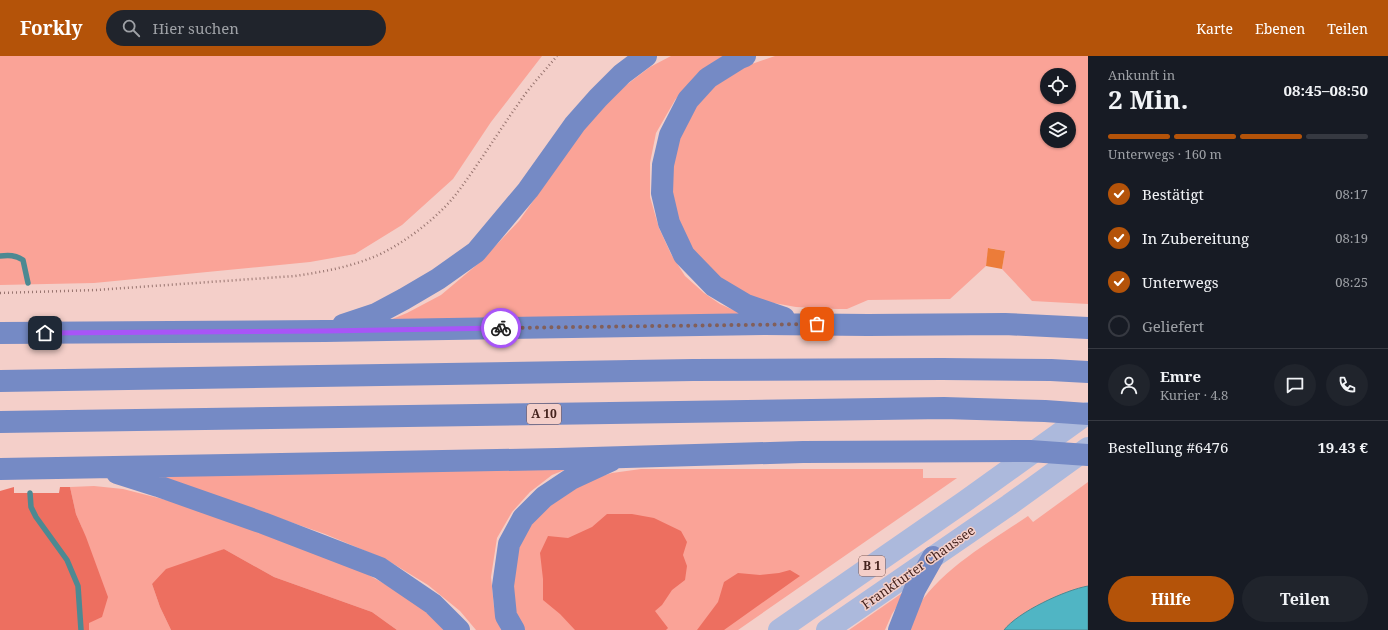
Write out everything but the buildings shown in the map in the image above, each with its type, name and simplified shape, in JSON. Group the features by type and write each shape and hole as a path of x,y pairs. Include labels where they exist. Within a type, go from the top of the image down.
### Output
{"highway":[{"path":"325,331 376,314 438,279 476,252 528,190 575,124 622,74 646,56"},
{"path":"745,56 708,78 688,100 670,135 663,165 662,193 669,224 684,255 714,286 746,305 768,314 804,324"},
{"path":"0,333 325,331 804,324 1004,324 1088,328"},
{"path":"0,381 693,370 950,369 1088,372"},
{"name":"A 10","path":"0,422 944,408 1088,413"},
{"path":"0,469 803,452 1030,451 1088,455"},
{"path":"514,630 506,616 503,586 509,544 523,518 544,497 571,479 619,456"},
{"path":"99,468 158,486 263,523 380,568 434,604 459,630"},
{"path":"899,630 904,613 933,558"}],"main road":[{"name":"Frankfurter Chaussee","path":"779,630 964,502 1088,413"},
{"name":"Frankfurter Chaussee","path":"827,630 933,558 1088,448"}],"path":[{"path":"0,293 96,290 294,276 326,271 372,258 412,235 456,194 526,93 557,56"}],"shaded area":[{"path":"0,56 542,56 491,122 453,179 402,225 355,254 310,262 94,283 0,285"},
{"path":"671,56 723,56 697,74 675,100 656,133 650,163 650,197 659,228 671,254 685,276 704,293 720,304 753,319 380,324 407,313 441,295 479,263 519,221 583,130 617,92 650,67"},
{"path":"775,56 1088,56 1088,304 1032,301 1002,269 1005,251 989,248 986,266 950,299 868,300 847,309 837,309 796,307 768,302 745,294 716,275 692,249 678,218 673,194 672,168 679,139 696,107 715,86 746,66"},
{"path":"572,467 552,475 530,492 512,512 497,538 491,577 494,607 501,630 476,630 460,611 428,585 387,560 325,534 152,474"},
{"path":"641,469 923,469 923,478 957,478 738,630 522,630 512,600 513,571 520,542 545,505 585,481 612,473"},
{"path":"1088,482 1088,630 907,630 913,615 924,598 936,584 965,558 1028,516 1033,522"},
{"path":"94,486 123,489 178,503 365,573 410,598 447,630 397,630 372,612 274,577 224,549 152,584 160,607 171,630 89,630 82,528 76,514 70,487"},
{"path":"14,487 14,493 59,493 60,487 70,487 76,514 108,597 102,617 89,623 89,630 0,630 0,491"},
{"path":"607,514 632,514 654,518 681,531 687,542 683,555 687,566 685,580 672,590 662,605 655,611 668,628 666,630 575,630 560,614 543,600 543,579 540,553 548,536 568,538 592,527"},
{"path":"224,549 274,577 372,612 397,630 171,630 160,607 152,584 166,569"},
{"path":"790,570 800,576 724,630 697,630 718,602 724,582 738,573 760,575"},
{"path":"908,589 892,614 885,630 849,630"}],"water":[{"path":"1088,586 1088,630 1004,630 1020,616 1031,609 1067,592"}],"waterway":[{"path":"0,256 12,256 23,260 28,283"},
{"path":"30,493 31,507 36,517 67,560 78,586 81,630"}],"way so far":[{"path":"501,328 817,324"}],"route":[{"path":"45,333 501,328"}]}
